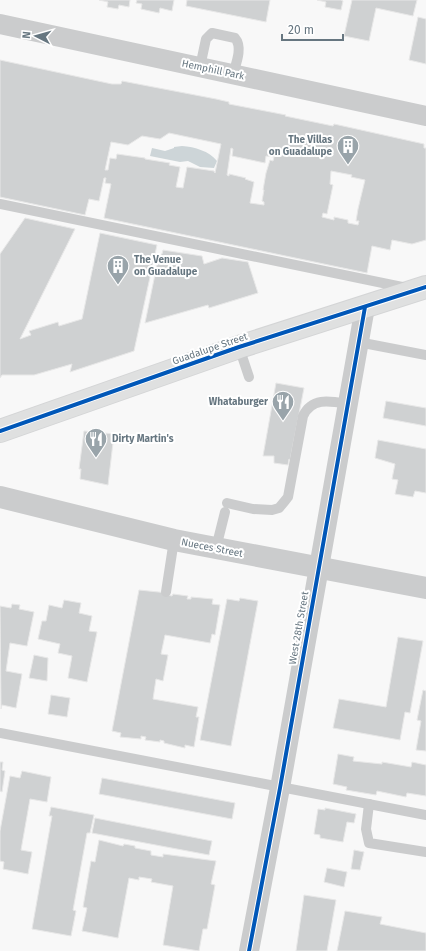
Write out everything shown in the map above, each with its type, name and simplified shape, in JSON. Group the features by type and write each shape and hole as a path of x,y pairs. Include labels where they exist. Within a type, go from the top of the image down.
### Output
{"main road":[{"name":"Guadalupe Street","path":"2,428 239,346 421,288"}],"street":[{"name":"Hemphill Park","path":"0,24 426,116"},
{"name":"West 28th Street","path":"249,951 280,788 365,307"},
{"name":"Nueces Street","path":"0,497 174,540 426,588"}],"lane":[{"path":"200,67 206,39 212,33 216,33 235,38 237,40 238,53 234,74"},
{"path":"0,204 421,288"},
{"path":"358,342 426,355"},
{"path":"239,346 249,377"},
{"path":"216,548 226,507 272,510 279,508 288,497 303,416 306,409 312,404 320,402 348,404"},
{"path":"166,592 174,540"},
{"path":"0,733 426,815"},
{"path":"369,804 366,829 370,843 426,852"}],"shaded area":[{"path":"174,147 192,147 206,152 217,161 214,168 200,167 188,161 180,162 150,156 152,148 165,151"}],"building":[{"path":"99,0 130,0 129,7 119,5 118,9 107,7 108,2"},
{"path":"137,0 174,0 172,11 160,8 159,13 141,9 142,4 136,3"},
{"path":"187,0 270,0 266,22 186,6"},
{"path":"317,0 343,1 341,10 325,7 326,2"},
{"path":"352,0 417,0 413,16 376,8 369,41 344,36"},
{"path":"418,17 426,19 426,64 409,60"},
{"name":"The Villas on Guadalupe","path":"0,60 112,84 121,84 122,81 216,99 229,102 229,104 333,126 334,124 424,144 424,148 426,148 426,240 412,244 392,240 390,250 372,246 367,273 104,218 111,184 105,183 106,178 104,178 99,201 89,199 85,215 0,197","holes":["169,133 221,144 215,173 214,171 187,167 183,188 176,187 180,167 169,165 170,163 117,154 116,159 110,158 108,170 105,170 111,142 128,145 142,136 160,139","231,148 233,149 232,156 265,163 266,156 274,157 273,161 270,160 266,173 262,201 264,202 264,205 250,203 254,182 245,179 246,178 229,174 229,176 227,175","331,171 352,175 351,177 365,180 356,221 359,221 358,225 348,223 348,220 334,217 334,220 322,217 323,213 327,214 333,185 330,184"]},
{"name":"The Venue on Guadalupe","path":"25,218 75,229 20,339 31,335 29,331 58,322 59,326 82,319 100,233 157,245 134,351 70,372 72,364 34,375 2,375 0,378 0,254"},
{"path":"163,250 202,256 204,264 222,258 248,262 258,293 209,308 208,305 145,323 159,255 162,254"},
{"name":"Whataburger","path":"276,383 304,388 288,465 274,463 274,456 263,456"},
{"path":"386,401 426,408 426,426 383,418"},
{"name":"Dirty Martin's","path":"84,431 114,434 108,485 80,479 81,469 79,469"},
{"path":"378,440 426,449 426,493 415,491 413,497 395,494 398,480 392,479 395,464 375,458"},
{"path":"139,590 168,593 167,595 172,596 173,594 188,596 187,599 191,599 191,597 213,599 212,604 220,605 215,635 212,634 210,643 165,635 161,654 168,655 163,681 156,679 153,699 198,707 196,717 199,717 194,747 185,745 185,748 164,743 164,741 160,740 160,742 145,740 146,737 141,736 141,739 120,737 121,733 112,731"},
{"path":"240,598 258,601 231,746 200,740 227,599 239,601"},
{"path":"64,600 81,603 79,613 92,616 89,631 97,632 87,682 68,678 72,656 58,653 60,644 38,639 42,621 46,621 49,605 62,608"},
{"path":"12,604 20,605 19,609 34,612 27,646 10,643 6,671 22,674 16,708 2,705 1,709 0,606 11,608"},
{"path":"398,637 423,641 410,713 405,712 400,740 333,728 339,699 386,707"},
{"path":"34,655 48,658 47,681 29,678"},
{"path":"423,690 426,691 426,751 416,750 421,721 417,720"},
{"path":"51,695 70,698 67,717 48,714"},
{"path":"338,754 354,757 353,761 382,764 382,762 411,767 412,762 426,765 426,796 407,793 406,797 377,791 376,795 346,790 347,787 333,784"},
{"path":"0,762 3,762 2,770 5,771 2,792 0,791"},
{"path":"22,771 51,777 47,802 30,799 21,850 32,852 28,874 3,869 4,862 0,861 0,831 10,776 20,778"},
{"path":"102,778 235,803 232,819 99,794"},
{"path":"51,807 94,815 90,833 87,833 73,910 76,911 71,936 32,929 52,816 49,816"},
{"path":"325,808 356,814 354,823 347,822 343,842 320,838 320,835 314,834 318,809 325,810"},
{"path":"95,818 212,841 209,855 92,833"},
{"path":"99,840 123,846 124,844 135,846 135,848 151,851 151,855 163,857 163,854 216,861 211,884 215,885 207,929 203,929 199,951 163,945 173,886 151,882 152,879 139,877 139,880 129,878 118,938 82,931 87,908 83,907 91,861 95,862"},
{"path":"354,850 364,852 360,870 351,869"},
{"path":"327,868 347,872 344,887 324,882"},
{"path":"304,895 336,900 327,951 296,951"},
{"path":"345,911 382,917 380,924 426,933 426,951 337,951"}],"cycle path":[{"path":"0,431 239,347 426,287"},
{"path":"249,951 280,788 365,307"}],"place":[{"name":"The Villas on Guadalupe","path":"348,166"},
{"name":"The Venue on Guadalupe","path":"118,286"},
{"name":"Whataburger","path":"283,422"},
{"name":"Dirty Martin's","path":"96,458"}]}
